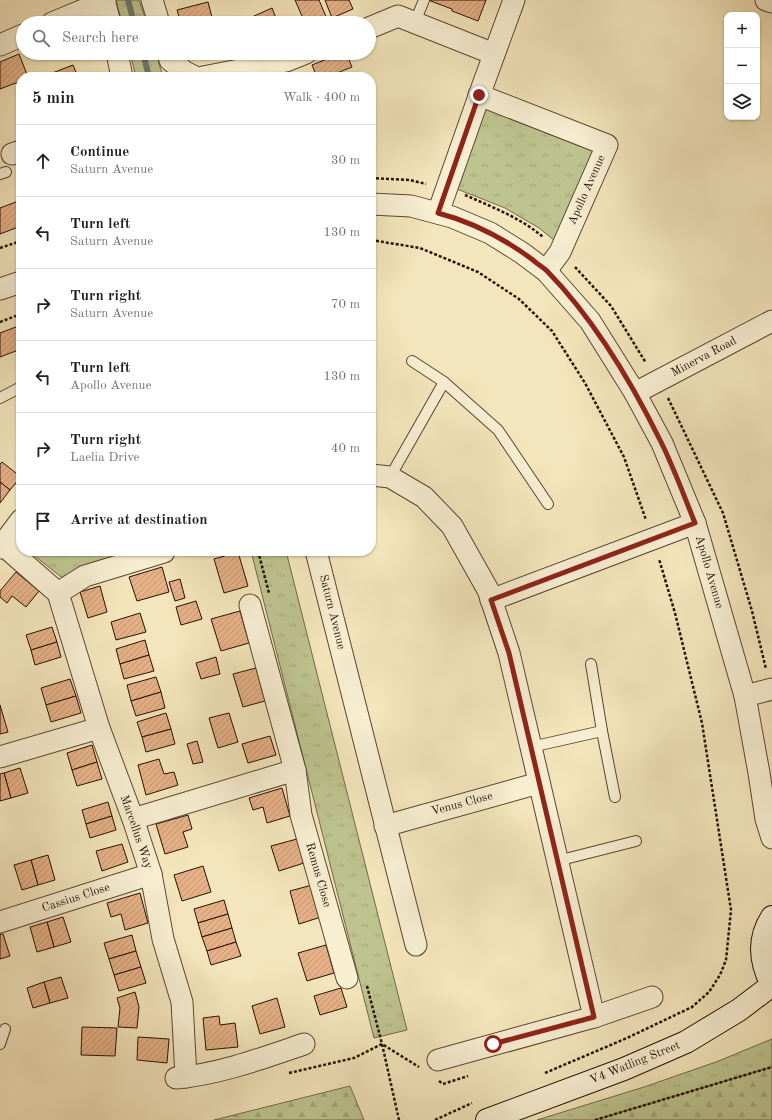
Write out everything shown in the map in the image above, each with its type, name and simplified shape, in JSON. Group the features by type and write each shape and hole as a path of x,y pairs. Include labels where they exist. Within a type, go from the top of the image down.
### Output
{"street":[{"path":"152,0 157,16"},
{"path":"438,213 514,0"},
{"path":"766,0 772,2"},
{"path":"69,16 104,1 108,16"},
{"path":"376,25 398,16 494,54"},
{"path":"0,45 16,38"},
{"path":"118,60 121,72"},
{"path":"170,60 185,72"},
{"path":"229,72 288,60"},
{"name":"Apollo Avenue","path":"479,95 607,145 560,252 546,271"},
{"name":"Apollo Avenue","path":"376,204 411,206 452,217 490,233 522,253 546,271 590,321 635,393 662,443 695,523 744,696 759,773 766,819 772,838"},
{"path":"0,289 16,284"},
{"name":"Minerva Road","path":"635,393 772,321"},
{"path":"380,476 424,497 452,526 488,590 509,653 594,1017"},
{"path":"491,600 695,523"},
{"path":"16,527 2,546 58,593 85,576 151,556"},
{"name":"Saturn Avenue","path":"317,556 385,826"},
{"name":"Marcellus Way","path":"58,593 99,728 133,819 151,874 163,940 182,1002 181,1077 244,1064 304,1044"},
{"name":"Remus Close","path":"250,605 295,770 300,814 347,978"},
{"path":"744,696 772,689"},
{"path":"0,757 99,728"},
{"path":"133,819 295,770"},
{"name":"Venus Close","path":"385,826 539,783"},
{"path":"385,826 416,945"},
{"name":"Cassius Close","path":"0,922 151,874"},
{"path":"772,917 766,925 761,945 763,966 772,985"},
{"name":"V4 Watling Street","path":"487,1120 624,1069 686,1042 739,1010 772,985"},
{"path":"429,1064 594,1017 652,997"}],"lane":[{"path":"415,22 424,0"},
{"path":"412,361 444,382 498,430 548,504"},
{"path":"380,476 444,382"},
{"path":"0,398 16,390"},
{"path":"591,664 615,797"},
{"path":"531,747 602,731"},
{"path":"557,861 636,841"},
{"path":"0,1044 5,1029"}],"path":[{"path":"0,248 16,243"},
{"path":"0,322 16,316"},
{"path":"286,1074 354,1058 382,1044 429,1064"},
{"path":"595,1120 772,1067"},
{"path":"437,1080 443,1084 471,1075"}],"green space":[{"path":"116,0 139,0 145,16 120,16"},
{"path":"132,60 158,60 162,72 135,72"},
{"path":"483,100 600,147 560,245 539,228 505,208 452,187"},
{"path":"35,556 114,556 85,565 65,580"},
{"path":"252,556 287,556 407,1030 374,1038"},
{"path":"772,1039 772,1067 595,1120 537,1120 644,1087 716,1062"},
{"path":"772,1067 772,1120 595,1120"},
{"path":"350,1086 364,1120 214,1120"}],"building":[{"path":"295,0 319,0 326,16 302,16"},
{"path":"325,0 349,0 353,9 337,16 331,16"},
{"path":"428,0 486,0 478,21"},
{"path":"208,2 212,16 179,16 177,10"},
{"path":"272,8 275,16 254,16"},
{"path":"16,55 16,60 21,60 26,72 16,72 16,83 0,89 0,62"},
{"path":"324,60 349,60 352,67 340,72 315,72 312,65"},
{"path":"73,65 76,72 55,72"},
{"path":"16,202 16,228 0,234 0,208"},
{"path":"16,327 16,351 0,357 0,333"},
{"path":"2,462 16,473 16,483 10,490 0,482 0,464"},
{"path":"0,482 10,490 0,503"},
{"path":"224,556 239,556 248,586 224,593 214,559"},
{"path":"162,567 169,592 137,601 129,577"},
{"path":"16,572 39,591 26,607 12,596 7,603 0,597 0,591"},
{"path":"180,579 185,598 175,601 169,582"},
{"path":"100,586 107,612 88,618 80,592"},
{"path":"196,601 202,619 181,625 176,607"},
{"path":"240,611 249,643 221,651 211,619"},
{"path":"140,613 146,632 116,640 111,622"},
{"path":"52,627 57,642 31,650 26,635"},
{"path":"145,640 149,655 120,664 116,649"},
{"path":"57,642 61,657 35,665 31,650"},
{"path":"149,655 154,671 124,679 120,664"},
{"path":"216,657 220,674 201,679 196,663"},
{"path":"256,668 265,701 243,707 233,674"},
{"path":"156,677 161,692 131,701 127,685"},
{"path":"70,679 76,696 46,705 41,688"},
{"path":"161,692 165,708 136,716 131,701"},
{"path":"76,696 81,713 51,722 46,705"},
{"path":"0,705 8,732 0,734"},
{"path":"166,713 171,729 142,737 137,722"},
{"path":"229,713 238,742 218,748 209,718"},
{"path":"171,729 175,744 146,752 142,737"},
{"path":"270,736 276,755 248,763 242,744"},
{"path":"197,741 203,762 193,764 187,744"},
{"path":"92,745 97,762 72,770 67,753"},
{"path":"159,759 164,774 174,772 178,785 146,795 138,765"},
{"path":"97,762 102,779 77,786 72,770"},
{"path":"20,768 28,793 11,798 4,773"},
{"path":"4,773 11,798 0,801 0,774"},
{"path":"282,788 290,816 267,823 263,807 253,810 249,798"},
{"path":"108,802 112,816 86,824 82,810"},
{"path":"188,815 192,829 183,832 188,847 165,854 156,824"},
{"path":"112,816 116,830 90,838 86,824"},
{"path":"297,839 304,863 279,871 271,846"},
{"path":"122,844 128,862 102,871 96,851"},
{"path":"48,855 55,880 38,885 31,860"},
{"path":"31,860 38,885 22,890 14,865"},
{"path":"203,866 211,892 182,901 174,875"},
{"path":"312,885 321,917 299,924 290,891"},
{"path":"140,893 148,923 125,930 121,914 111,917 107,903"},
{"path":"224,900 228,914 198,923 194,909"},
{"path":"228,914 232,928 202,937 198,923"},
{"path":"63,917 71,942 54,947 47,922"},
{"path":"47,922 54,947 37,952 30,927"},
{"path":"232,928 236,942 207,951 202,937"},
{"path":"0,934 3,934 10,956 0,959"},
{"path":"132,935 136,951 109,959 104,943"},
{"path":"236,942 241,956 211,965 207,951"},
{"path":"326,945 334,973 307,981 298,953"},
{"path":"136,951 141,967 114,975 109,959"},
{"path":"141,967 146,983 119,991 114,975"},
{"path":"61,977 68,998 50,1003 44,982"},
{"path":"44,982 50,1003 33,1008 27,988"},
{"path":"341,988 347,1007 320,1015 314,996"},
{"path":"135,992 139,1007 137,1028 118,1027 120,1008 117,998"},
{"path":"277,998 285,1027 260,1034 252,1006"},
{"path":"219,1016 220,1025 235,1023 238,1047 206,1050 203,1018"},
{"path":"82,1027 117,1028 115,1056 81,1055"},
{"path":"138,1037 169,1039 167,1063 137,1060"}],"waterway":[{"path":"128,0 132,16"},
{"path":"145,60 148,72"}],"route":[{"path":"479,95 438,213 452,217 490,233 522,253 546,271 590,321 635,393 662,443 695,523 491,600 509,653 594,1017 493,1044"}]}
